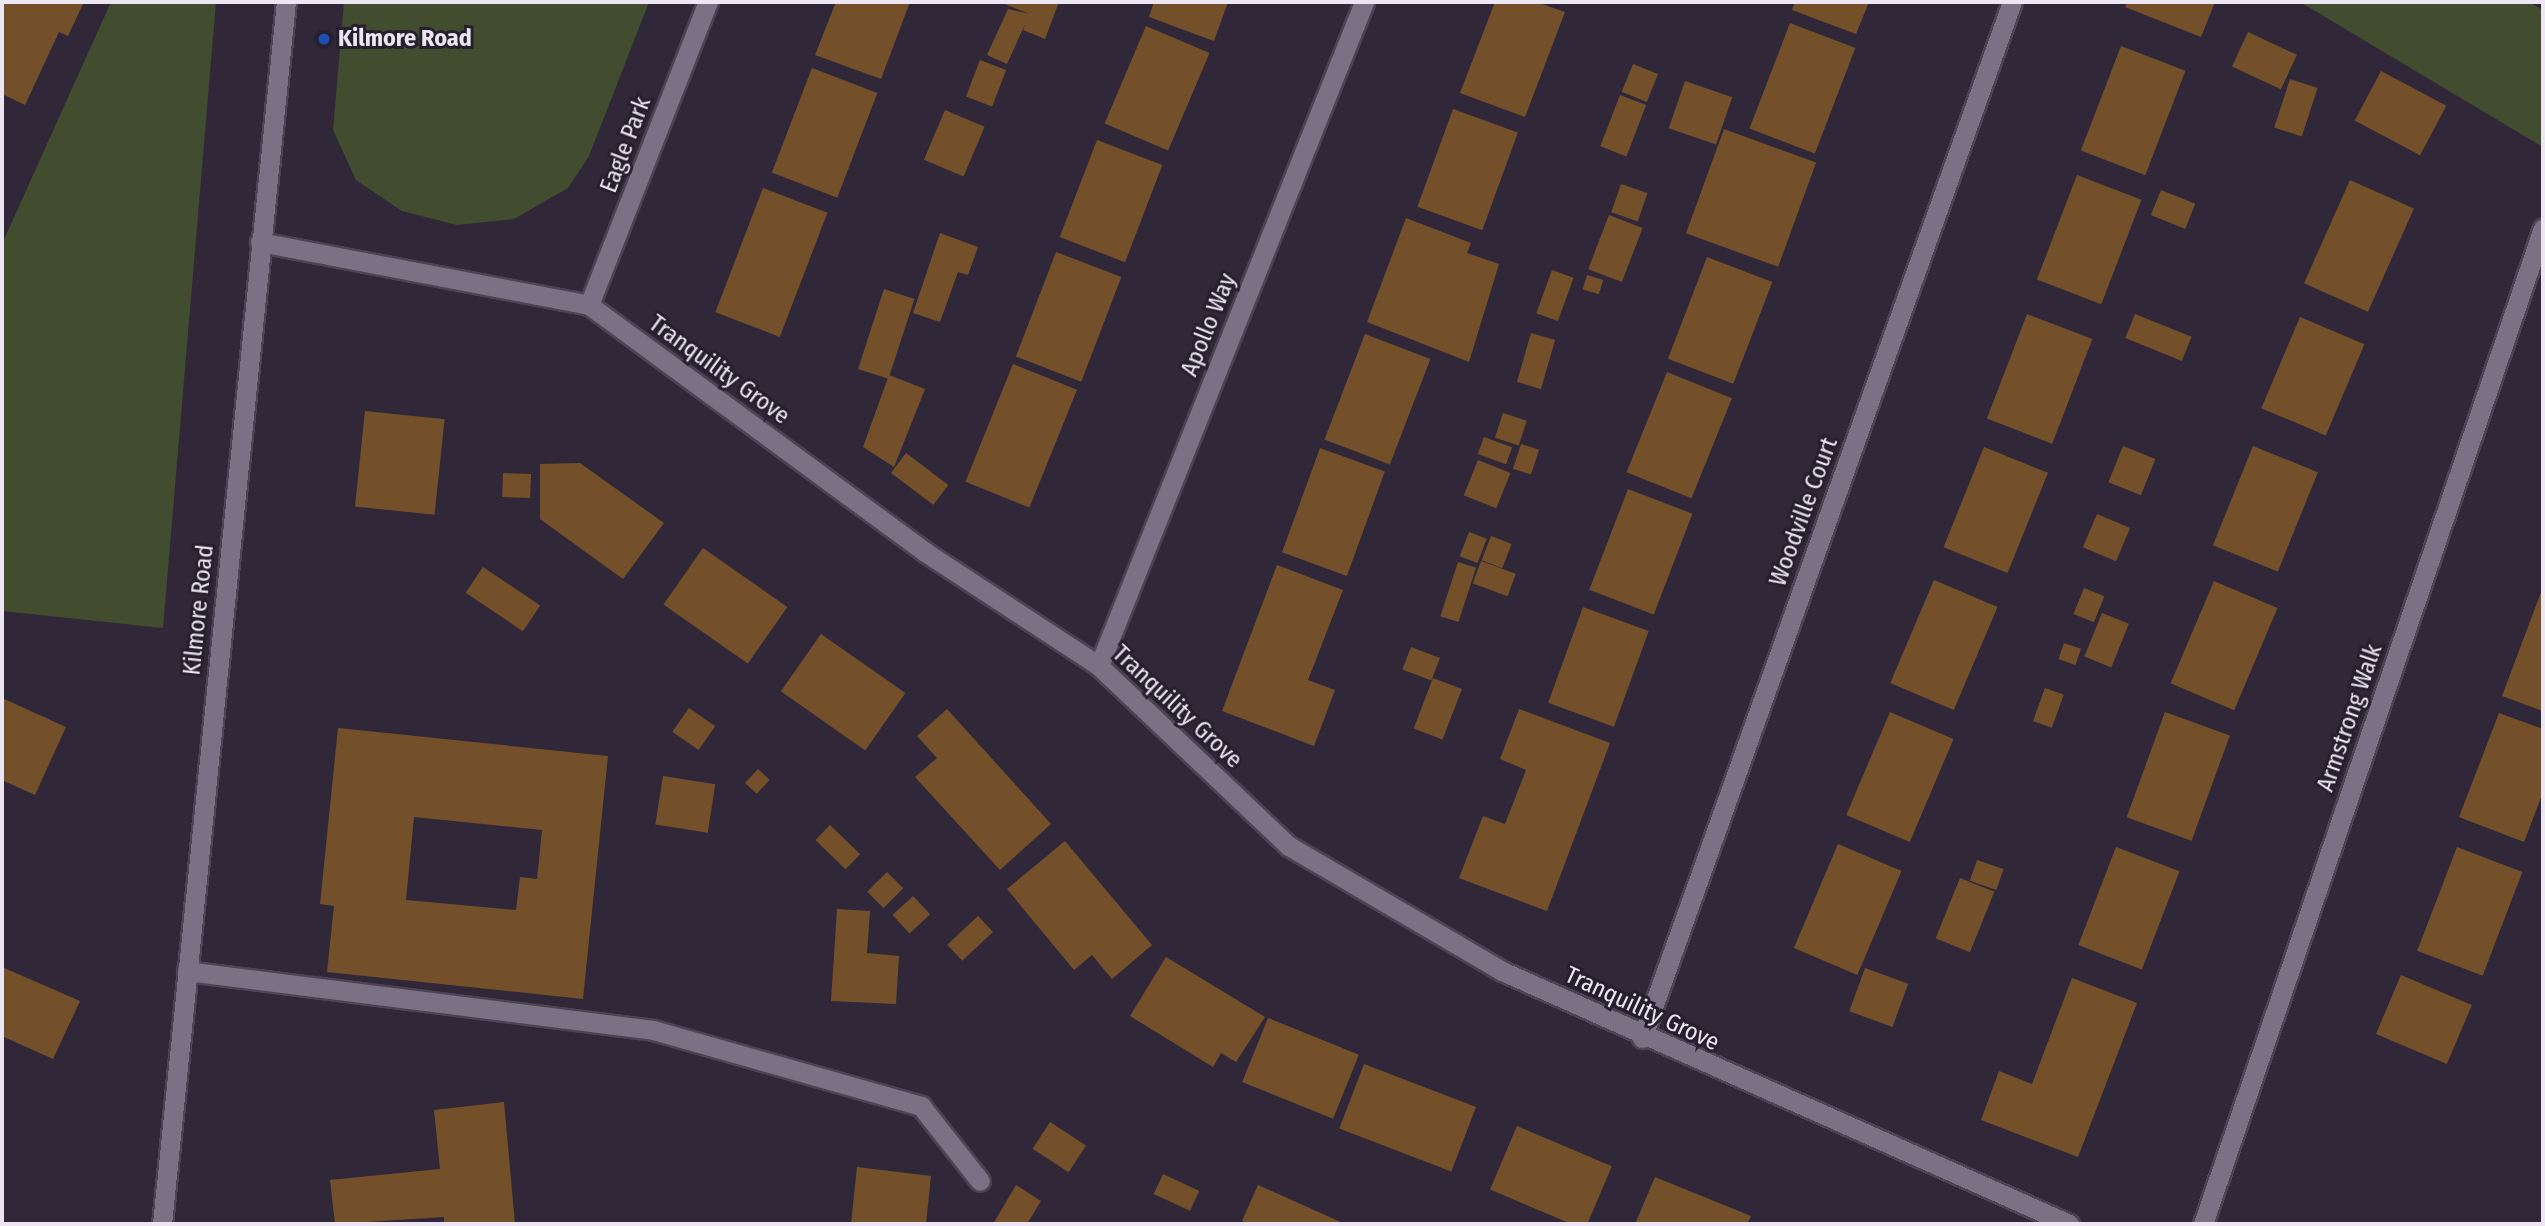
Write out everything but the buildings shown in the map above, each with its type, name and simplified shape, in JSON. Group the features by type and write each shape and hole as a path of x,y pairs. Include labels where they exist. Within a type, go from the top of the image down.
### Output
{"street":[{"name":"Kilmore Road","path":"162,1224 286,2"},
{"name":"Eagle Park","path":"589,306 708,2"},
{"name":"Apollo Way","path":"1099,666 1364,2"},
{"name":"Woodville Court","path":"1642,1038 2012,2"},
{"name":"Armstrong Walk","path":"2203,1224 2543,228"},
{"name":"Tranquility Grove","path":"260,242 420,268 589,306 925,552 1099,666 1289,846 1502,971 1642,1038 2069,1224"},
{"path":"187,971 653,1030 921,1106 981,1181"}],"green space":[{"path":"111,2 216,2 163,628 2,611 2,244"},
{"path":"344,2 649,2 589,156 568,188 514,219 457,225 402,211 356,180 333,130"},
{"path":"2300,2 2529,2 2543,10 2543,147"}],"place":[{"name":"Kilmore Road","path":"324,39"}]}
